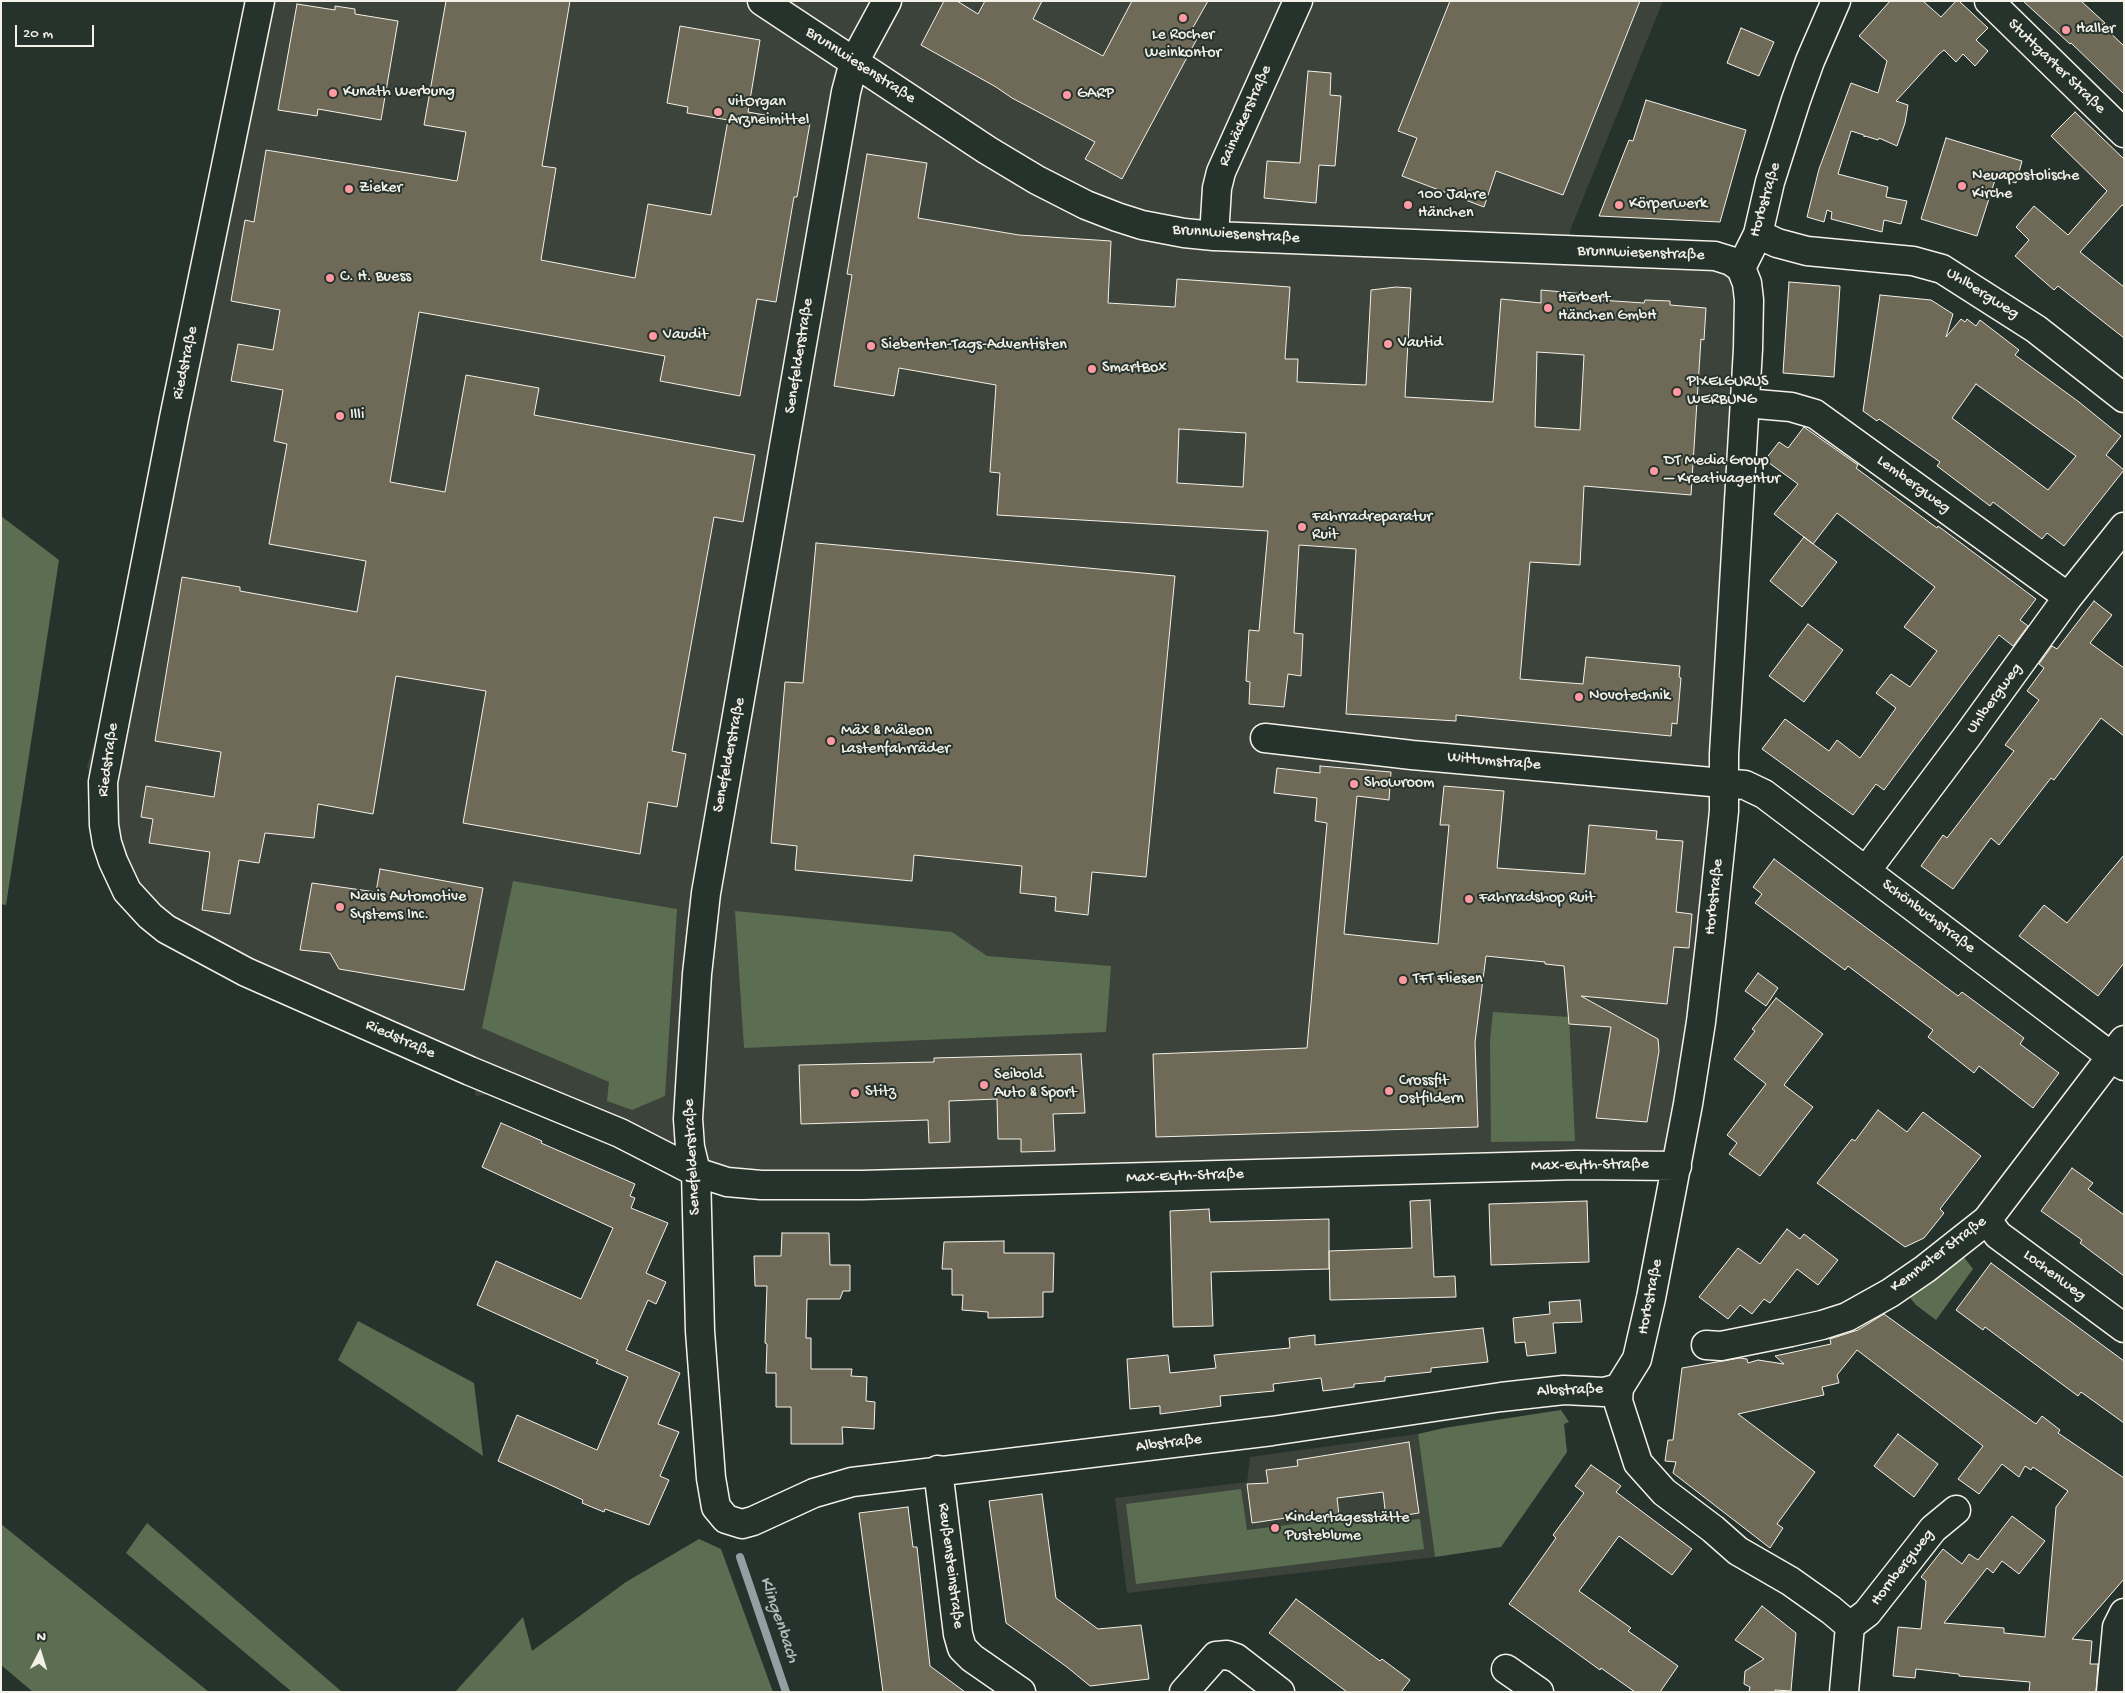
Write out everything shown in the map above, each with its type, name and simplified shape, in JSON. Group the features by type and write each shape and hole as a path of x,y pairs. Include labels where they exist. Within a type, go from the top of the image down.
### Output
{"street":[{"name":"Riedstraße","path":"260,1 106,761 103,782 103,807 107,843 112,861 127,891 150,916 166,929 238,968 470,1072 620,1133 696,1172"},
{"name":"Brunnwiesenstraße","path":"762,1 995,155 1037,180 1086,205 1117,218 1142,225 1184,233 1214,236 1715,256 1731,261 1741,268"},
{"name":"Senefelderstraße","path":"726,1520 716,1507 711,1478 700,1331 696,1172 690,1147 688,1119 697,974 706,894 846,92 854,62 887,1"},
{"name":"Rainäckerstraße","path":"1214,236 1217,188 1221,172 1298,1"},
{"name":"Horbstraße","path":"1614,1393 1637,1360 1643,1339 1677,1166 1701,1022 1724,811 1727,686 1745,403 1749,300 1747,283 1741,268 1758,234 1770,182 1796,100 1810,61 1836,1"},
{"name":"Stuttgarter Straße","path":"1989,1 2124,133"},
{"name":"Uhlbergweg","path":"1758,234 1777,243 1807,251 1913,261 1942,269 2036,329 2124,398"},
{"name":"Lembergweg","path":"1745,403 1792,407 1814,414 2068,597"},
{"name":"Uhlbergweg","path":"1866,870 1974,727 2068,597 2124,527"},
{"name":"Wittumstraße","path":"1265,738 1412,755 1724,783"},
{"name":"Schönbuchstraße","path":"1724,783 1745,785 1764,794 2119,1054"},
{"name":"Kemnater Straße","path":"1706,1345 1722,1346 1822,1325 1847,1317 1890,1293 1925,1269 1988,1220 2119,1054"},
{"name":"Max-Eyth-Straße","path":"696,1172 727,1182 761,1185 862,1185 1576,1165 1677,1166"},
{"name":"Lochenweg","path":"1988,1220 1998,1235 2124,1328"},
{"name":"Albstraße","path":"726,1520 742,1524 753,1521 832,1487 852,1482 938,1470 1072,1457 1253,1434 1510,1395 1564,1390 1614,1393"},
{"path":"1614,1393 1638,1463 1664,1492 1713,1528 1738,1551 1790,1581 1850,1626 1844,1692"},
{"name":"Reußensteinstraße","path":"938,1470 958,1634 962,1648 972,1658 1021,1692"},
{"name":"Hornbergweg","path":"1850,1626 1867,1613 1933,1529 1956,1510"},
{"path":"2111,1692 2117,1627 2124,1613"},
{"path":"1184,1692 1216,1656 1227,1655 1236,1658 1280,1692"},
{"path":"1506,1669 1539,1692"}],"shaded area":[{"path":"260,1 1663,1 1571,228 1565,255 1717,260 1741,278 1720,760 1674,1161 750,1181 512,1090 476,1096 470,1071 166,929 117,872 87,766 136,611"},
{"name":"Kindertagesstätte Pusteblume","path":"1418,1434 1435,1557 1127,1593 1115,1498 1247,1482 1250,1457"}],"green space":[{"path":"1,516 59,560 6,905 1,904"},
{"path":"513,881 677,909 665,1096 632,1110 607,1101 609,1082 482,1028"},
{"path":"735,911 952,932 987,956 1111,966 1106,1032 744,1048"},
{"path":"1493,1012 1569,1017 1575,1141 1491,1142 1490,1041"},
{"path":"1960,1252 1973,1269 1936,1320 1916,1305 1911,1299 1911,1293"},
{"path":"358,1321 474,1383 483,1456 338,1360"},
{"path":"1561,1410 1569,1422 1564,1424 1567,1452 1501,1547 1435,1557 1418,1434 1444,1428"},
{"path":"1241,1489 1247,1530 1382,1513 1385,1522 1420,1519 1424,1549 1136,1584 1126,1504"},
{"path":"147,1523 342,1692 292,1692 126,1553"},
{"path":"1,1524 209,1692 33,1692 1,1665"},
{"path":"699,1539 721,1549 773,1692 455,1692 523,1617 532,1651 626,1582"}],"building":[{"path":"446,1 570,1 542,166 556,168 541,260 635,278 648,204 711,215 728,120 687,113 688,107 667,103 680,26 760,40 748,112 810,123 797,197 794,197 776,302 757,299 740,396 660,381 665,356 419,312 390,482 445,492 466,375 539,388 534,415 755,455 743,522 714,517 672,751 686,754 677,807 648,802 640,854 463,823 486,691 396,676 373,814 318,804 314,838 265,833 259,863 239,860 230,914 202,910 210,852 149,843 153,819 141,817 146,786 214,797 221,752 155,741 182,577 240,587 240,591 357,612 366,561 269,544 287,444 274,441 283,390 231,381 238,344 273,350 280,310 231,301 245,220 254,222 266,150 457,181 466,132 424,125"},
{"path":"944,1 957,1 978,14 985,1 1042,1 1033,19 1103,56 1132,1 1208,1 1191,31 1199,35 1122,179 1085,159 1095,142 1012,98 921,45"},
{"path":"1450,1 1640,1 1563,195 1496,171 1484,207 1402,176 1417,138 1398,131"},
{"path":"1890,1 1923,1 1941,17 1956,1 1959,1 1988,28 1976,40 1988,51 1975,66 1963,54 1956,62 1944,50 1939,54 1896,101 1908,105 1905,123 1897,146 1879,138 1878,140 1864,137 1864,135 1851,131 1838,174 1888,187 1886,197 1907,201 1901,224 1884,220 1882,232 1831,219 1832,212 1827,210 1824,222 1807,217 1819,169 1851,83 1878,93 1887,61 1859,36"},
{"path":"2023,1 2081,1 2105,23 2102,25 2124,46 2124,94 2071,43"},
{"path":"297,4 335,10 335,6 355,9 355,14 398,21 381,120 318,109 317,116 278,110"},
{"path":"1741,28 1774,42 1759,76 1727,63"},
{"path":"1308,71 1331,73 1330,95 1341,96 1335,166 1319,165 1316,203 1264,198 1267,161 1300,163"},
{"path":"1646,100 1746,130 1720,222 1599,216 1629,140 1633,141"},
{"path":"2075,112 2124,159 2124,206 2122,205 2080,252 2124,287 2124,338 2058,286 2054,290 2015,256 2029,240 2016,227 2034,206 2068,235 2107,191 2051,136"},
{"name":"Neuapostolische Kirche","path":"1946,138 2022,161 2016,183 1996,177 1977,236 1921,219"},
{"path":"867,154 927,163 918,218 1019,235 1111,241 1108,303 1175,307 1177,279 1290,287 1285,359 1298,359 1297,382 1366,385 1371,290 1396,287 1411,288 1405,397 1493,402 1501,299 1541,303 1541,290 1585,294 1585,299 1644,303 1645,300 1670,301 1670,305 1706,308 1704,340 1701,339 1691,495 1584,486 1580,565 1530,562 1520,679 1583,684 1586,657 1680,666 1679,677 1681,678 1677,724 1672,723 1671,736 1456,715 1456,721 1346,714 1356,549 1299,545 1294,633 1303,634 1301,676 1288,674 1284,707 1249,704 1250,682 1246,681 1249,630 1259,631 1268,531 997,515 1000,473 990,472 996,385 899,368 894,396 834,386 852,275 847,274","holes":["1537,352 1584,355 1580,430 1535,427","1179,429 1246,433 1243,487 1177,483"]},
{"path":"1789,282 1840,286 1834,377 1783,373"},
{"path":"1880,295 1931,300 1953,314 1946,337 1961,319 1965,322 1967,319 1976,326 1980,320 2019,350 2015,355 2079,402 2121,436 2106,455 2124,470 2064,546 2047,533 2042,539 1993,502 1990,506 1937,466 1940,462 1879,419 1877,421 1863,411","holes":["1976,384 2076,456 2048,490 1952,418"]},
{"path":"1804,427 1858,465 1856,468 2036,599 2020,620 2028,626 2013,646 1999,635 1884,790 1876,784 1853,815 1762,749 1785,719 1829,751 1837,740 1860,758 1896,708 1876,693 1891,674 1910,687 1937,651 1904,627 1935,587 1837,513 1813,544 1774,514 1798,484 1765,460 1779,442 1788,448"},
{"path":"1804,537 1837,562 1802,607 1770,581"},
{"path":"816,543 1175,576 1146,877 1092,872 1088,915 1055,911 1056,897 1020,893 1022,866 914,855 912,881 795,870 797,846 771,843 785,682 803,683"},
{"path":"2094,601 2112,615 2090,643 2124,668 2124,736 2101,718 2054,780 2051,778 1999,845 1991,838 1953,889 1921,866 1943,835 1947,838 2014,751 2005,745 2039,700 2027,691 2044,668 2039,664 2052,646 2057,649"},
{"path":"1808,624 1843,650 1804,702 1769,676"},
{"path":"1320,766 1391,772 1389,800 1357,796 1344,934 1438,944 1449,825 1440,825 1444,786 1504,791 1497,868 1585,874 1589,825 1657,831 1656,839 1683,841 1676,912 1692,914 1689,948 1674,947 1667,1004 1581,996 1658,1039 1659,1051 1647,1122 1596,1118 1611,1027 1569,1024 1564,966 1545,964 1545,962 1486,956 1475,1042 1478,1127 1156,1137 1153,1054 1307,1048 1327,823 1315,821 1317,798 1274,793 1277,768 1320,773"},
{"path":"2124,855 2124,963 2098,996 2019,936 2044,905 2067,923"},
{"path":"1774,859 1958,996 1962,992 2024,1038 2020,1044 2059,1073 2033,1108 1979,1066 1974,1073 1928,1037 1933,1030 1848,966 1845,970 1755,903 1762,894 1753,887"},
{"path":"380,869 483,888 464,990 339,969 330,953 300,950 312,883 376,892"},
{"path":"1758,973 1778,988 1766,1006 1745,991"},
{"path":"1776,998 1823,1034 1784,1085 1813,1107 1760,1176 1729,1154 1737,1143 1727,1135 1766,1084 1734,1059 1755,1031 1752,1029"},
{"path":"1081,1054 1085,1113 1053,1114 1055,1151 1021,1152 1021,1139 998,1139 997,1099 949,1101 950,1142 929,1143 928,1120 801,1124 799,1065 934,1062 934,1058"},
{"path":"1878,1110 1907,1132 1923,1112 1981,1156 1940,1209 1944,1213 1924,1238 1905,1247 1817,1183 1852,1139 1855,1141"},
{"path":"501,1123 542,1141 541,1143 635,1184 630,1196 635,1198 631,1208 668,1223 646,1273 666,1282 656,1304 648,1300 626,1350 680,1373 658,1424 679,1432 660,1476 669,1480 649,1525 605,1509 604,1512 582,1503 583,1500 498,1461 517,1415 597,1450 628,1377 596,1363 598,1360 477,1305 496,1261 581,1299 613,1228 482,1167"},
{"path":"2072,1168 2093,1183 2088,1189 2124,1215 2124,1276 2080,1243 2082,1240 2041,1211"},
{"path":"1430,1200 1434,1277 1455,1276 1456,1297 1330,1300 1329,1251 1412,1248 1410,1201"},
{"path":"1587,1201 1589,1262 1491,1265 1489,1204"},
{"path":"1209,1209 1210,1222 1329,1219 1329,1269 1211,1272 1213,1326 1173,1327 1170,1211"},
{"path":"1787,1229 1800,1239 1804,1234 1838,1260 1818,1285 1797,1269 1770,1303 1764,1299 1752,1314 1740,1305 1728,1319 1699,1297 1738,1248 1760,1264"},
{"path":"782,1233 829,1233 830,1265 850,1265 850,1291 843,1291 840,1299 807,1299 806,1338 811,1338 811,1369 852,1369 851,1376 867,1377 866,1401 875,1402 874,1429 842,1427 843,1444 791,1444 791,1407 776,1407 776,1373 766,1373 767,1286 755,1286 754,1256 781,1256"},
{"path":"1004,1241 1004,1253 1054,1253 1053,1292 1043,1292 1043,1317 988,1318 988,1312 962,1310 963,1295 952,1295 952,1269 942,1269 944,1242"},
{"path":"1991,1263 2124,1361 2124,1423 2081,1392 2078,1396 1985,1327 1983,1330 1956,1310"},
{"path":"1580,1300 1582,1322 1553,1323 1556,1353 1527,1356 1525,1342 1515,1343 1513,1318 1550,1314 1549,1302"},
{"path":"1884,1314 2036,1424 2042,1416 2060,1430 2058,1433 2124,1478 2124,1579 2072,1639 2092,1641 2090,1664 2098,1664 2096,1692 2029,1692 2030,1682 1959,1676 1959,1674 1916,1669 1915,1678 1893,1676 1898,1627 1921,1629 1926,1581 1921,1577 1943,1549 1962,1564 1969,1554 1978,1560 2012,1516 2045,1541 2019,1574 2002,1561 1993,1573 1987,1568 1944,1623 2004,1628 2004,1633 2045,1637 2056,1507 2068,1491 2033,1467 2031,1470 2025,1466 2019,1477 2002,1464 1979,1494 1958,1479 1983,1446 1857,1350 1837,1375 1839,1383 1822,1387 1824,1395 1738,1414 1815,1472 1777,1524 1783,1528 1770,1548 1673,1473 1676,1462 1665,1461 1668,1440 1673,1440 1682,1368 1740,1358 1747,1359 1748,1363 1758,1360 1784,1364 1775,1356 1831,1344 1830,1339 1858,1330"},
{"path":"1483,1328 1488,1362 1431,1368 1431,1372 1385,1377 1385,1381 1354,1384 1354,1387 1323,1391 1321,1378 1273,1384 1274,1391 1220,1396 1221,1406 1160,1414 1160,1406 1130,1409 1127,1359 1168,1355 1170,1373 1216,1368 1214,1355 1290,1348 1289,1338 1315,1335 1315,1345"},
{"path":"1898,1434 1938,1464 1914,1497 1874,1466"},
{"path":"1409,1442 1419,1513 1386,1518 1383,1492 1337,1498 1339,1515 1306,1520 1306,1515 1252,1523 1247,1484 1268,1483 1266,1470 1298,1466 1297,1460"},
{"path":"1591,1465 1621,1486 1616,1492 1692,1549 1672,1575 1619,1536 1579,1591 1631,1628 1628,1631 1678,1666 1660,1692 1635,1692 1601,1668 1600,1670 1509,1604 1556,1538 1553,1535 1584,1493 1575,1486"},
{"path":"1042,1494 1056,1598 1098,1629 1141,1625 1149,1679 1090,1686 1006,1623 989,1501"},
{"path":"908,1507 913,1547 917,1547 930,1666 965,1692 883,1692 859,1513"},
{"path":"1296,1599 1380,1661 1382,1659 1410,1680 1401,1692 1347,1692 1269,1633"},
{"path":"1762,1606 1796,1633 1791,1691 1749,1692 1750,1687 1744,1684 1745,1671 1764,1659 1735,1640"}],"waterway":[{"name":"Klingenbach","path":"740,1557 786,1692"}],"place":[{"name":"Le Rocher Weinkontor","path":"1183,18"},
{"name":"Haller","path":"2066,30"},
{"name":"Kunath Werbung","path":"333,93"},
{"name":"GARP","path":"1067,95"},
{"name":"vitOrgan Arzneimittel","path":"718,112"},
{"name":"Neuapostolische Kirche","path":"1962,186"},
{"name":"Zieker","path":"349,189"},
{"name":"100 Jahre Hänchen","path":"1408,205"},
{"name":"Körperwerk","path":"1619,205"},
{"name":"C. H. Buess","path":"330,278"},
{"name":"Herbert Hänchen GmbH","path":"1548,308"},
{"name":"Vaudit","path":"653,336"},
{"name":"Vautid","path":"1388,344"},
{"name":"Siebenten-Tags-Adventisten","path":"871,346"},
{"name":"SmartBox","path":"1092,369"},
{"name":"PIXELGURUS WERBUNG","path":"1677,392"},
{"name":"Illi","path":"340,416"},
{"name":"DT Media Group – Kreativagentur","path":"1654,471"},
{"name":"Fahrradreparatur Ruit","path":"1302,527"},
{"name":"Novotechnik","path":"1579,697"},
{"name":"Mäx & Mäleon Lastenfahrräder","path":"831,741"},
{"name":"Showroom","path":"1354,784"},
{"name":"Fahrradshop Ruit","path":"1469,899"},
{"name":"Navis Automotive Systems Inc.","path":"340,907"},
{"name":"TFT Fliesen","path":"1403,980"},
{"name":"Seibold Auto & Sport","path":"984,1085"},
{"name":"Crossfit Ostfildern","path":"1389,1091"},
{"name":"Stitz","path":"855,1093"},
{"name":"Kindertagesstätte Pusteblume","path":"1275,1528"}]}
